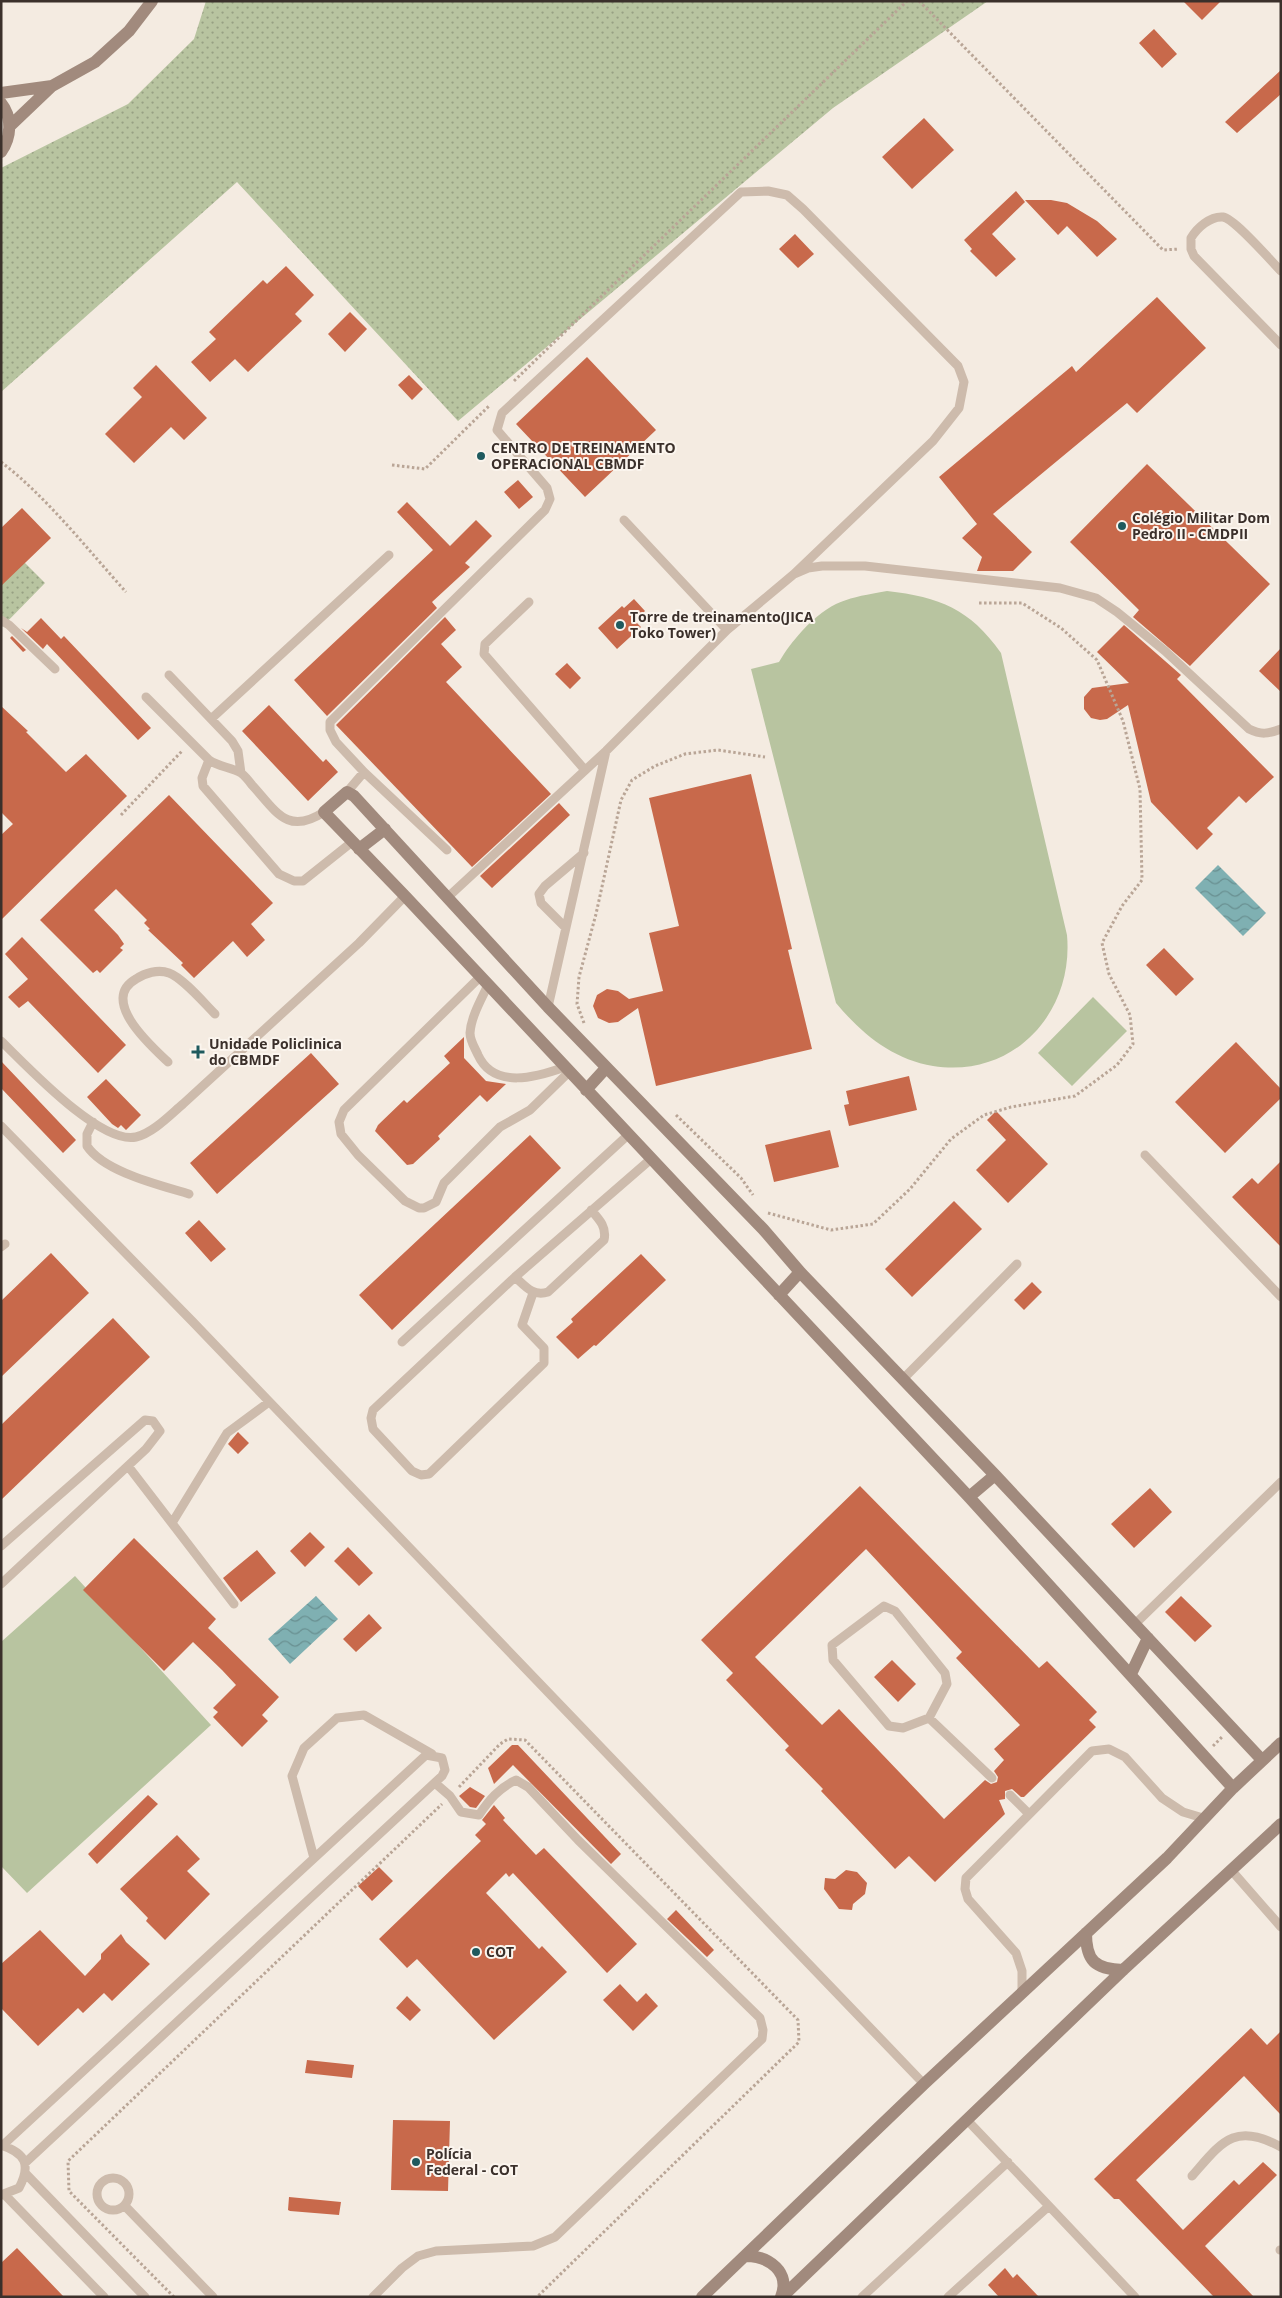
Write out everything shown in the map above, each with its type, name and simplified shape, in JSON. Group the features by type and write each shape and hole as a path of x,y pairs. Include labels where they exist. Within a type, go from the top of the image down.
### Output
{"street":[{"path":"10,126 52,86 95,62 129,31 152,1"},
{"path":"1,92 52,86"},
{"path":"1,103 6,108 10,126 7,144 1,152"},
{"path":"1234,1788 969,1497 324,812 347,792 385,829 548,1007 763,1229 800,1272 995,1475 1262,1760"},
{"path":"356,846 385,829"},
{"path":"586,1090 606,1068"},
{"path":"779,1295 800,1272"},
{"path":"969,1497 995,1475"},
{"path":"1131,1674 1148,1638"},
{"path":"702,2297 924,2084 1167,1858 1203,1818 1281,1743"},
{"path":"781,2297 1122,1970 1281,1824"},
{"path":"1086,1933 1086,1950 1094,1961 1105,1970 1122,1970"},
{"path":"746,2256 762,2258 776,2266 784,2280 784,2289 781,2297"}],"lane":[{"path":"447,850 364,772 336,742 330,730 330,722 545,510 550,499 547,488 497,430 502,413 741,192 768,191 787,196 803,209 958,366 964,382 958,408 933,441 794,574 727,630 606,751 448,897"},
{"path":"1281,271 1235,224 1222,217 1207,222 1191,238 1190,246 1194,256 1281,345"},
{"path":"624,520 727,630"},
{"path":"211,719 389,555"},
{"path":"794,574 808,568 822,566 865,566 1060,588 1084,593 1096,598 1124,617 1165,651 1249,729 1259,734 1268,734 1281,729"},
{"path":"530,602 485,644 484,654 585,770"},
{"path":"1,620 9,625 55,669"},
{"path":"170,675 232,741 238,751 241,773"},
{"path":"146,696 209,760 216,765 241,773 281,817 298,823 309,822 324,812"},
{"path":"548,1007 606,751"},
{"path":"209,760 202,778 203,786 279,874 287,879 304,881 356,846"},
{"path":"347,792 364,772"},
{"path":"565,927 541,903 540,894 545,886 584,853"},
{"path":"1,1040 60,1098 93,1122 119,1135 132,1138 156,1126 183,1104 359,942 405,896"},
{"path":"168,1062 129,1019 122,1000 125,988 132,981 150,973 160,971 170,973 215,1014"},
{"path":"484,981 344,1110 340,1122 341,1134 358,1155 405,1201 419,1208 429,1206 436,1202 444,1183 500,1127 530,1110 567,1070"},
{"path":"484,981 470,1033 480,1059 495,1074 520,1079 567,1070"},
{"path":"93,1122 87,1134 87,1146 107,1164 152,1183 189,1194"},
{"path":"1,1126 269,1402 924,2084"},
{"path":"402,1342 628,1135"},
{"path":"1145,1155 1281,1297"},
{"path":"533,1293 522,1325 544,1348 544,1364 429,1474 421,1475 412,1471 373,1429 370,1418 373,1410 515,1277 651,1159"},
{"path":"515,1277 533,1293 540,1295 548,1292 604,1240 606,1233 602,1223 591,1210"},
{"path":"903,1379 1017,1264"},
{"path":"172,1523 227,1433 269,1402"},
{"path":"1,1546 145,1420 153,1421 160,1431 159,1435 1,1584"},
{"path":"128,1466 234,1604"},
{"path":"1134,1624 1281,1482"},
{"path":"884,1606 895,1611 945,1673 947,1684 929,1718 903,1728 889,1726 833,1660 832,1645 884,1606"},
{"path":"25,2163 435,1783 445,1770 442,1758 364,1715 337,1718 304,1748 292,1776 314,1858"},
{"path":"929,1718 992,1778"},
{"path":"1022,1992 1022,1971 1016,1953 968,1899 965,1889 966,1878 1092,1752 1109,1749 1124,1757 1162,1798 1183,1812 1203,1818"},
{"path":"2,2145 426,1755 432,1754"},
{"path":"373,2297 402,2268 418,2256 436,2251 533,2246 554,2236 762,2039 763,2030 760,2018 578,1840 528,1786 516,1780 505,1785 490,1799 479,1815 461,1812 450,1796 435,1783"},
{"path":"1010,1795 1029,1814"},
{"path":"1232,1870 1281,1927"},
{"path":"966,2120 1135,2297"},
{"path":"1192,2176 1222,2142 1232,2138 1251,2136 1281,2147"},
{"path":"2,2145 16,2149 25,2163 26,2174 19,2188 3,2195 104,2297"},
{"path":"862,2297 1008,2162"},
{"path":"26,2174 144,2297"},
{"path":"125,2206 213,2297"},
{"path":"948,2297 1049,2206"}],"path":[{"path":"509,387 906,1"},
{"path":"919,1 1163,250 1190,246"},
{"path":"392,464 425,469 495,400"},
{"path":"1,462 12,470 60,519 126,592"},
{"path":"764,1212 831,1230 873,1224 910,1189 951,1139 984,1115 1010,1107 1075,1096 1118,1065 1133,1044 1130,1015 1109,974 1102,943 1122,906 1142,880 1140,789 1123,720 1097,660 1061,628 1022,603 978,603"},
{"path":"122,815 191,741"},
{"path":"587,1029 577,1004 579,977 596,914 621,800 632,780 655,766 685,754 718,750 765,757"},
{"path":"671,1110 741,1178 755,1198"},
{"path":"1204,1754 1232,1727"},
{"path":"174,2297 69,2191 68,2161 450,1796 500,1744 508,1739 525,1740 798,2020 799,2042 537,2297"}],"green space":[{"path":"206,1 988,1 833,108 458,421 237,182 1,392 1,168 128,104 194,39"},
{"path":"1,539 45,583 1,628"},
{"path":"887,591 923,597 952,608 978,626 1001,653 1067,935 1067,963 1060,990 1049,1014 1033,1034 1013,1051 989,1062 962,1067 933,1066 904,1058 867,1035 836,1003 751,669 779,662 802,631 831,607 861,596"},
{"path":"1093,997 1127,1031 1072,1086 1038,1053"},
{"path":"75,1576 211,1725 27,1893 1,1866 1,1642"}],"water":[{"path":"1218,865 1266,913 1243,936 1195,888"},
{"path":"316,1596 338,1619 290,1664 268,1639"}],"building":[{"path":"1183,1 1221,1 1202,20"},
{"path":"1154,29 1177,54 1162,68 1139,43"},
{"path":"1281,70 1281,94 1237,133 1225,122"},
{"path":"924,118 954,150 912,189 882,157"},
{"path":"1016,191 1025,202 992,234 1016,259 996,277 970,251 972,249 964,240"},
{"path":"1025,200 1051,200 1067,203 1097,221 1117,239 1097,257 1067,226 1058,235"},
{"path":"795,234 814,254 798,268 779,249"},
{"path":"286,266 314,295 295,314 302,321 248,372 235,359 210,382 191,362 216,339 209,332 263,280 267,284"},
{"path":"1157,297 1206,348 1137,413 1127,403 993,514 1032,552 1013,571 977,571 982,557 962,538 977,524 939,477 1072,366 1076,372"},
{"path":"350,312 367,329 345,352 328,334"},
{"path":"587,357 656,430 585,497 516,424"},
{"path":"156,365 207,418 184,440 171,427 134,463 105,434 142,397 133,388"},
{"path":"409,375 423,389 412,400 398,385"},
{"path":"1147,464 1270,584 1190,666 1133,617 1139,610 1070,542"},
{"path":"518,480 533,497 519,509 504,492"},
{"path":"407,502 450,546 476,520 492,536 465,563 470,567 432,602 437,608 327,716 294,680 433,550 397,512"},
{"path":"22,508 51,538 1,586 1,528"},
{"name":"Torre de treinamento(JICA Toko Tower)","path":"634,599 645,611 635,621 641,627 617,649 598,628 622,606 624,608"},
{"path":"445,617 456,630 441,644 462,667 446,682 551,794 472,867 336,725"},
{"path":"41,618 61,639 64,636 151,728 138,740 47,644 43,649 21,628 27,632"},
{"path":"1124,625 1181,675 1177,679 1274,777 1246,803 1239,796 1207,828 1213,834 1197,850 1151,802 1128,705 1107,719 1100,720 1091,718 1084,709 1084,697 1092,688 1129,683 1097,652"},
{"path":"12,636 26,650 23,652 10,638"},
{"path":"1281,648 1281,692 1259,671"},
{"path":"567,663 581,678 570,689 555,674"},
{"path":"269,705 323,762 326,759 338,772 308,801 242,731"},
{"path":"1,706 28,731 26,732 66,772 86,754 127,796 1,920 1,835 13,824 1,812"},
{"path":"751,774 792,949 788,950 812,1049 656,1086 638,1008 618,1022 609,1023 598,1018 593,1006 597,995 607,989 618,991 629,999 663,991 649,933 679,926 649,798"},
{"path":"169,795 273,903 251,924 265,940 247,957 233,941 194,978 181,965 183,963 148,930 150,929 144,923 147,920 116,889 94,910 118,935 124,944 120,948 123,950 100,973 97,970 93,973 40,920"},
{"path":"559,803 570,815 492,888 480,876"},
{"path":"22,937 126,1045 98,1073 28,1001 19,1008 8,997 28,979 5,954"},
{"path":"1164,948 1194,979 1176,996 1146,965"},
{"path":"464,1037 464,1058 486,1081 506,1084 487,1102 480,1095 438,1136 440,1139 413,1164 407,1165 375,1131 378,1125 404,1100 407,1103 450,1063 444,1056"},
{"path":"1236,1042 1281,1089 1281,1098 1225,1153 1175,1102"},
{"path":"311,1053 339,1084 217,1194 190,1163"},
{"path":"1,1061 76,1140 63,1153 1,1088"},
{"path":"909,1076 917,1110 849,1126 844,1105 849,1104 846,1091"},
{"path":"106,1079 141,1115 126,1130 121,1125 118,1128 112,1124 87,1097"},
{"path":"996,1111 1048,1164 1008,1203 976,1170 1006,1140 987,1120"},
{"path":"830,1130 839,1167 774,1182 765,1145"},
{"path":"530,1135 561,1168 392,1330 359,1295"},
{"path":"1281,1161 1281,1247 1232,1197 1252,1178 1258,1184"},
{"path":"954,1201 982,1229 912,1297 885,1269"},
{"path":"199,1220 226,1249 211,1262 185,1233"},
{"path":"51,1253 89,1293 1,1377 1,1301"},
{"path":"641,1254 666,1280 596,1346 594,1345 578,1359 556,1337 573,1322 571,1319"},
{"path":"1032,1282 1042,1292 1024,1310 1014,1300"},
{"path":"113,1318 150,1357 1,1500 1,1425"},
{"path":"238,1432 249,1443 238,1454 228,1444"},
{"path":"860,1486 1039,1668 1047,1661 1097,1712 1089,1720 1096,1727 1024,1797 1021,1797 1012,1789 1005,1791 1005,1799 999,1800 1005,1814 935,1882 909,1856 895,1869 785,1750 789,1746 726,1680 733,1673 701,1640","holes":["866,1549 962,1652 956,1658 1020,1725 994,1749 1004,1760 994,1771 998,1777 997,1782 991,1784 985,1780 944,1819 839,1709 822,1725 755,1657"]},
{"path":"1150,1488 1172,1512 1134,1548 1111,1524"},
{"path":"310,1532 325,1547 305,1567 290,1551"},
{"path":"134,1538 216,1619 208,1628 279,1697 262,1715 268,1721 242,1747 213,1717 218,1712 213,1708 236,1685 222,1670 193,1642 164,1671 83,1590"},
{"path":"348,1547 373,1573 359,1586 334,1561"},
{"path":"257,1550 276,1573 241,1602 223,1578"},
{"path":"1181,1596 1212,1626 1195,1642 1165,1612"},
{"path":"369,1614 382,1628 356,1652 343,1639"},
{"path":"892,1660 916,1684 898,1702 874,1677"},
{"path":"512,1745 518,1745 621,1854 611,1864 513,1765 494,1784 488,1768"},
{"path":"470,1787 485,1796 476,1808 470,1807 459,1796"},
{"path":"148,1795 158,1804 97,1864 88,1854"},
{"path":"494,1805 505,1818 503,1820 536,1855 544,1848 637,1944 607,1973 513,1873 509,1877 506,1873 486,1893 539,1949 542,1946 567,1972 494,2040 417,1959 407,1968 379,1939 481,1841 475,1835 486,1824 482,1820"},
{"path":"177,1835 200,1859 187,1871 210,1894 165,1940 146,1921 148,1918 120,1889"},
{"path":"379,1867 393,1881 372,1901 358,1886"},
{"path":"846,1870 857,1872 867,1883 865,1894 853,1904 852,1910 839,1909 824,1889 825,1878 835,1879"},
{"path":"676,1910 714,1950 707,1957 667,1919"},
{"path":"40,1930 85,1976 101,1959 101,1954 121,1934 126,1942 150,1964 112,2001 104,1993 83,2013 78,2008 38,2046 1,2008 1,1964"},
{"path":"620,1984 637,2002 646,1993 658,2006 633,2031 603,2000"},
{"path":"407,1996 421,2010 410,2021 396,2008"},
{"path":"1251,2028 1267,2045 1281,2031 1281,2115 1244,2076 1136,2180 1183,2230 1234,2180 1239,2185 1263,2162 1277,2175 1205,2246 1254,2297 1214,2297 1119,2199 1114,2199 1094,2179"},
{"path":"307,2060 354,2065 352,2078 305,2073"},
{"path":"393,2120 450,2121 448,2191 391,2190"},
{"path":"289,2197 341,2202 339,2215 290,2211 288,2210"},
{"path":"17,2248 64,2297 1,2297 1,2263"},
{"path":"1005,2268 1013,2278 1017,2274 1039,2297 999,2297 988,2285"}],"place":[{"name":"CENTRO DE TREINAMENTO OPERACIONAL CBMDF","path":"481,456"},
{"name":"Colégio Militar Dom Pedro II - CMDPII","path":"1122,526"},
{"name":"Torre de treinamento(JICA Toko Tower)","path":"620,625"},
{"name":"Unidade Policlinica do CBMDF","path":"198,1052"},
{"name":"COT","path":"476,1952"},
{"name":"Polícia Federal - COT","path":"416,2162"}]}
